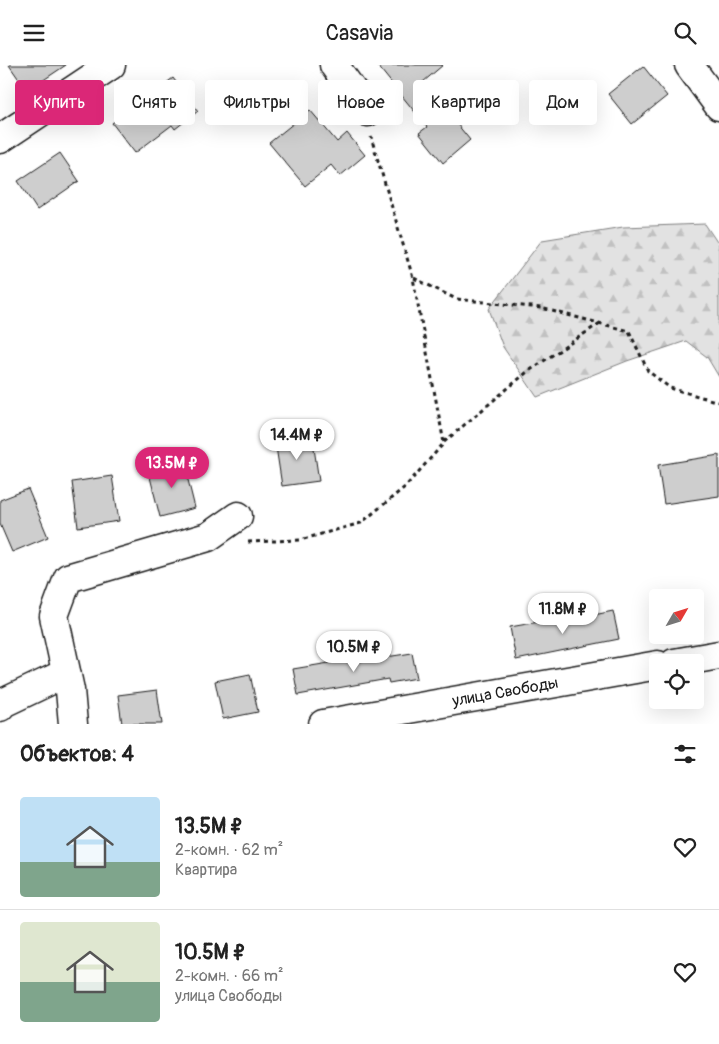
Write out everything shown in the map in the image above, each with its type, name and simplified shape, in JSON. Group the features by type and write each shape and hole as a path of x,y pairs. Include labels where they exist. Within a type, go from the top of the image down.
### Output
{"street":[{"path":"0,139 112,65"},
{"path":"334,65 343,80"},
{"path":"689,65 719,106"},
{"path":"73,724 66,673 54,616 68,577 208,537 238,516"},
{"path":"704,658 719,655"},
{"name":"улица Свободы","path":"322,724 649,667"},
{"path":"0,707 3,703 66,673"}],"path":[{"path":"369,125 413,277 444,443"},
{"path":"413,277 456,299 541,308 629,331 648,371 670,388 719,402"},
{"path":"208,537 235,543 300,541 361,523 405,487 444,443 526,373 600,323"}],"green space":[{"path":"705,224 719,245 719,377 707,357 686,341 627,361 537,397 503,347 489,309 542,240 623,227"}],"building":[{"path":"9,65 66,65 44,80 19,80"},
{"path":"377,65 443,65 425,80 413,80 413,110 403,97 403,80 389,80"},
{"path":"643,66 667,96 632,124 608,94"},
{"path":"310,110 318,119 318,125 323,125 337,142 347,133 365,155 340,176 331,165 305,186 269,143 291,125 308,125 308,112"},
{"path":"114,122 114,125 172,125 135,153 112,123"},
{"path":"172,125 180,125 175,129"},
{"path":"425,125 458,125 470,140 443,163 419,133 427,127"},
{"path":"60,153 79,181 37,210 18,181"},
{"path":"312,435 319,481 282,486 275,440"},
{"path":"719,455 719,496 664,504 658,465"},
{"path":"183,460 195,508 160,517 148,469"},
{"path":"112,476 119,521 78,527 72,482"},
{"path":"28,489 48,537 12,552 0,524 0,500"},
{"path":"613,611 619,639 516,660 510,627 550,620 551,624"},
{"path":"412,653 417,678 389,683 388,679 298,695 293,669 347,660 348,663"},
{"path":"250,674 258,712 223,719 215,681"},
{"path":"157,690 162,724 122,724 118,695"}]}
